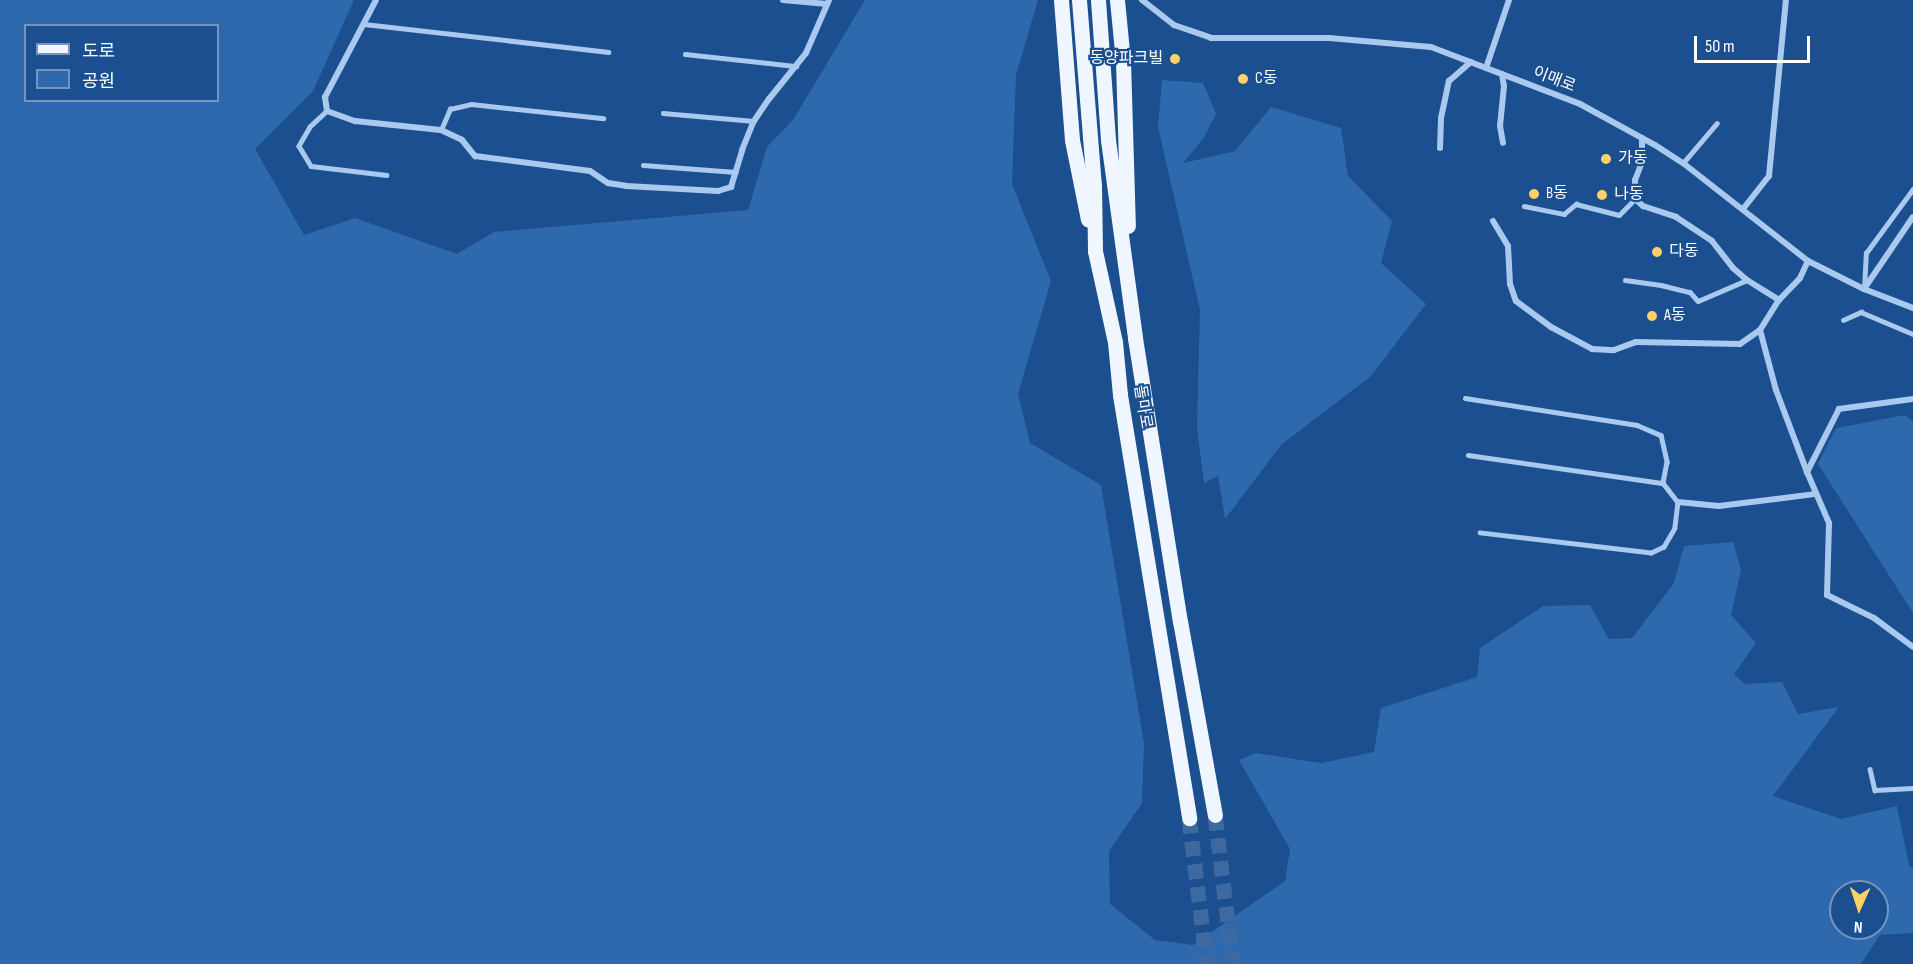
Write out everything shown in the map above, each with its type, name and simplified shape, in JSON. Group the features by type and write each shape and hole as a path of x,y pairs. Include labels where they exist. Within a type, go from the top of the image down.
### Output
{"main road":[{"path":"1061,0 1071,140 1095,251"},
{"name":"돌마로","path":"1079,0 1094,185 1095,251 1115,342 1120,395 1190,818"},
{"name":"돌마로","path":"1098,0 1108,140 1155,471 1215,815"},
{"path":"1117,0 1123,61 1127,154 1128,277"}],"street":[{"path":"376,0 325,97 327,111 355,122 441,130 462,140 475,156 591,171 608,183 626,186 718,191 731,187 754,121 806,53 828,2 783,0"},
{"name":"이매로","path":"1142,0 1174,25 1211,38 1329,38 1427,47 1580,104 1683,163 1808,261 1864,290 1913,308"},
{"path":"1486,68 1510,0"},
{"path":"1743,209 1768,176 1786,0"},
{"path":"1440,148 1441,117 1449,81 1470,62"},
{"path":"1502,74 1504,86 1500,126 1503,143"},
{"path":"1642,138 1642,162 1635,180 1635,199 1643,206 1676,217 1712,241 1733,268 1747,280 1779,300"},
{"path":"1864,290 1913,217"},
{"path":"1493,220 1508,246 1510,284 1516,301 1551,327 1592,349 1614,350 1636,342 1740,344 1760,330 1779,300 1800,278 1808,261"},
{"path":"1760,330 1776,390 1829,523 1827,595 1874,618 1913,647"},
{"path":"1807,472 1839,409 1913,399"},
{"path":"1678,502 1719,506 1816,494"}],"lane":[{"path":"364,24 608,52"},
{"path":"685,54 796,66"},
{"path":"441,130 450,110 471,104 603,118"},
{"path":"327,111 310,127 299,146 311,166 386,175"},
{"path":"663,112 754,121"},
{"path":"1683,163 1717,123"},
{"path":"643,165 736,172"},
{"path":"1864,290 1866,254 1913,189"},
{"path":"1524,206 1564,214 1576,204 1619,215 1635,199"},
{"path":"1625,280 1690,292 1698,301 1747,280"},
{"path":"1843,320 1861,312 1913,334"},
{"path":"1465,399 1637,424 1661,435 1666,462 1663,483"},
{"path":"1468,455 1663,483 1678,502 1675,528 1664,547 1651,553 1480,533"},
{"path":"1870,769 1875,790 1913,788"}],"green space":[{"path":"0,0 354,0 313,91 255,149 304,235 355,218 457,254 494,232 748,210 767,147 793,120 865,0 1038,0 1016,75 1012,184 1051,281 1018,394 1030,443 1101,485 1144,743 1142,803 1109,851 1110,904 1155,940 1193,945 1285,881 1290,849 1239,760 1256,753 1321,763 1374,752 1381,708 1477,677 1480,648 1543,606 1590,605 1609,639 1632,638 1674,583 1684,546 1733,542 1741,570 1731,615 1756,643 1734,674 1745,684 1782,682 1798,714 1839,707 1773,796 1841,819 1897,806 1909,865 1913,869 1913,933 1889,934 1889,880 1829,880 1829,940 1877,940 1861,964 0,964"},
{"path":"1162,80 1203,83 1216,114 1203,139 1183,163 1235,151 1271,107 1341,128 1348,176 1392,221 1381,263 1426,304 1371,376 1281,445 1225,519 1218,476 1204,483 1197,427 1200,310 1158,127"},
{"path":"1905,415 1913,422 1913,613 1818,464 1836,428"}],"tunnel":[{"path":"1215,815 1233,964"},
{"path":"1189,818 1207,964"}],"place":[{"name":"동양파크빌","path":"1175,59"},
{"name":"C동","path":"1243,79"},
{"name":"가동","path":"1606,159"},
{"name":"B동","path":"1534,194"},
{"name":"나동","path":"1602,195"},
{"name":"다동","path":"1657,252"},
{"name":"A동","path":"1652,316"}]}
